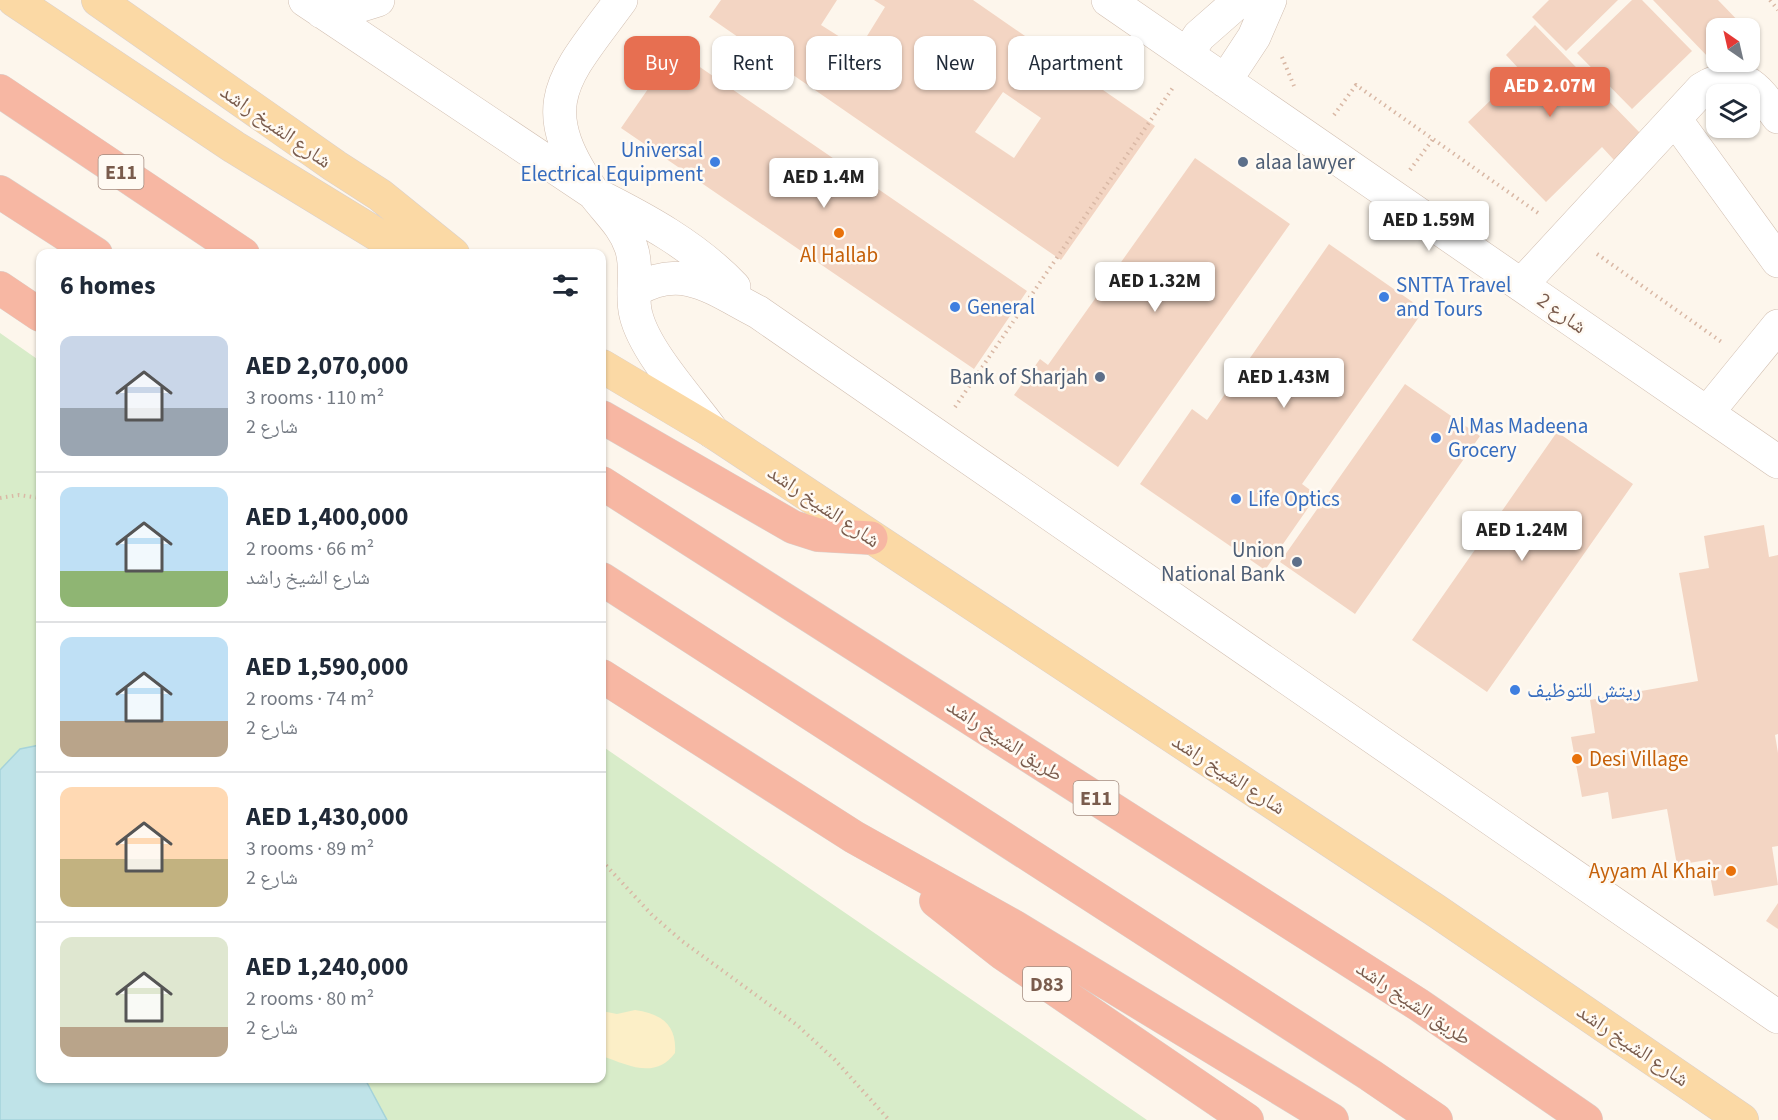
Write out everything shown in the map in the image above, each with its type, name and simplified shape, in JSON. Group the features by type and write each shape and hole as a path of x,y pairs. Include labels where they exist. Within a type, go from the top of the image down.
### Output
{"highway":[{"name":"E11","path":"0,91 236,249"},
{"path":"0,192 88,249"},
{"path":"0,288 36,312"},
{"path":"606,419 793,527 819,535 871,538"},
{"name":"طريق الشيخ راشد","path":"606,486 1419,1005 1586,1120"},
{"path":"606,582 1370,1075 1436,1120"},
{"path":"606,679 854,837 1015,927 1332,1120"},
{"name":"D83","path":"854,837 1002,952 1247,1120"}],"main road":[{"path":"14,0 234,147 400,249"},
{"name":"شارع الشيخ راشد","path":"98,0 380,195 447,249"},
{"name":"شارع الشيخ راشد","path":"606,368 713,432 1435,909 1742,1120"}],"street":[{"path":"313,6 349,9 378,0"},
{"path":"621,0 570,71 560,96 558,114 560,132 595,194 622,228 631,247 636,268 634,311 646,340 713,432"},
{"name":"شارع 2","path":"1108,0 1778,462"},
{"path":"1190,56 1199,36 1240,0"},
{"path":"1225,81 1254,37 1270,0"},
{"path":"313,6 595,194 640,217 684,244 724,276 758,312"},
{"path":"1521,285 1702,89 1718,80 1736,78 1752,84 1778,117"},
{"path":"1675,119 1778,261"},
{"path":"636,290 662,278 691,278 758,312 1778,1017"},
{"path":"1707,413 1778,326"}],"path":[{"path":"1770,0 1778,10"},
{"path":"1281,47 1287,73 1299,93"},
{"path":"936,435 1190,56"},
{"path":"1331,119 1356,85 1749,362"},
{"path":"0,498 18,495 36,497"},
{"path":"606,865 652,915 682,941 797,1025 835,1060 889,1120"}],"green space":[{"path":"0,333 36,358 36,1083 606,1083 606,749 1147,1120 0,1120"}],"sand":[{"path":"635,1010 652,1014 666,1022 673,1035 675,1053 659,1066 650,1068 631,1066 606,1057 606,1012 617,1014"}],"water":[{"path":"36,746 36,1083 367,1083 387,1120 0,1120 0,770 20,749"}],"building":[{"path":"721,0 837,0 821,25 838,36 806,36 806,84 794,76 794,36 737,36 709,17"},
{"path":"874,0 973,0 1025,36 1008,36 1008,90 1103,90 1155,126 1061,260 815,90 902,90 902,36 867,36 885,7","holes":["1003,92 1041,118 1014,158 975,132"]},
{"path":"1549,0 1618,0 1566,51 1532,17"},
{"path":"1632,0 1642,0 1692,51 1632,109 1577,53"},
{"path":"1653,0 1718,0 1735,18 1706,18 1706,55"},
{"path":"1535,25 1641,134 1614,160 1602,147 1546,202 1468,122 1521,71 1506,55"},
{"path":"700,67 712,75 712,90 733,90 1027,291 974,369 621,128 647,90 700,90"},
{"path":"1195,158 1290,224 1118,467 1014,395 1040,359 1048,365"},
{"path":"1329,244 1424,310 1302,484 1317,495 1265,570 1140,484 1192,409 1207,420"},
{"path":"1405,384 1480,436 1355,614 1280,562"},
{"path":"1557,432 1633,484 1487,692 1412,640"},
{"path":"1764,525 1769,557 1778,555 1778,734 1775,735 1778,753 1778,846 1772,847 1778,885 1714,896 1707,860 1677,865 1667,809 1612,819 1608,792 1582,797 1571,737 1595,733 1590,700 1698,681 1679,573 1709,568 1704,536"},
{"path":"1778,903 1778,929 1766,921"}],"place":[{"name":"Universal Electrical Equipment","path":"715,162"},
{"name":"alaa lawyer","path":"1243,162"},
{"name":"Al Hallab","path":"839,233"},
{"name":"SNTTA Travel and Tours","path":"1384,297"},
{"name":"General","path":"955,307"},
{"name":"Bank of Sharjah","path":"1100,377"},
{"name":"Al Mas Madeena Grocery","path":"1436,438"},
{"name":"Life Optics","path":"1236,499"},
{"name":"Union National Bank","path":"1297,562"},
{"name":"ريتش للتوظيف","path":"1515,690"},
{"name":"Desi Village","path":"1577,759"},
{"name":"Ayyam Al Khair","path":"1731,871"}]}
